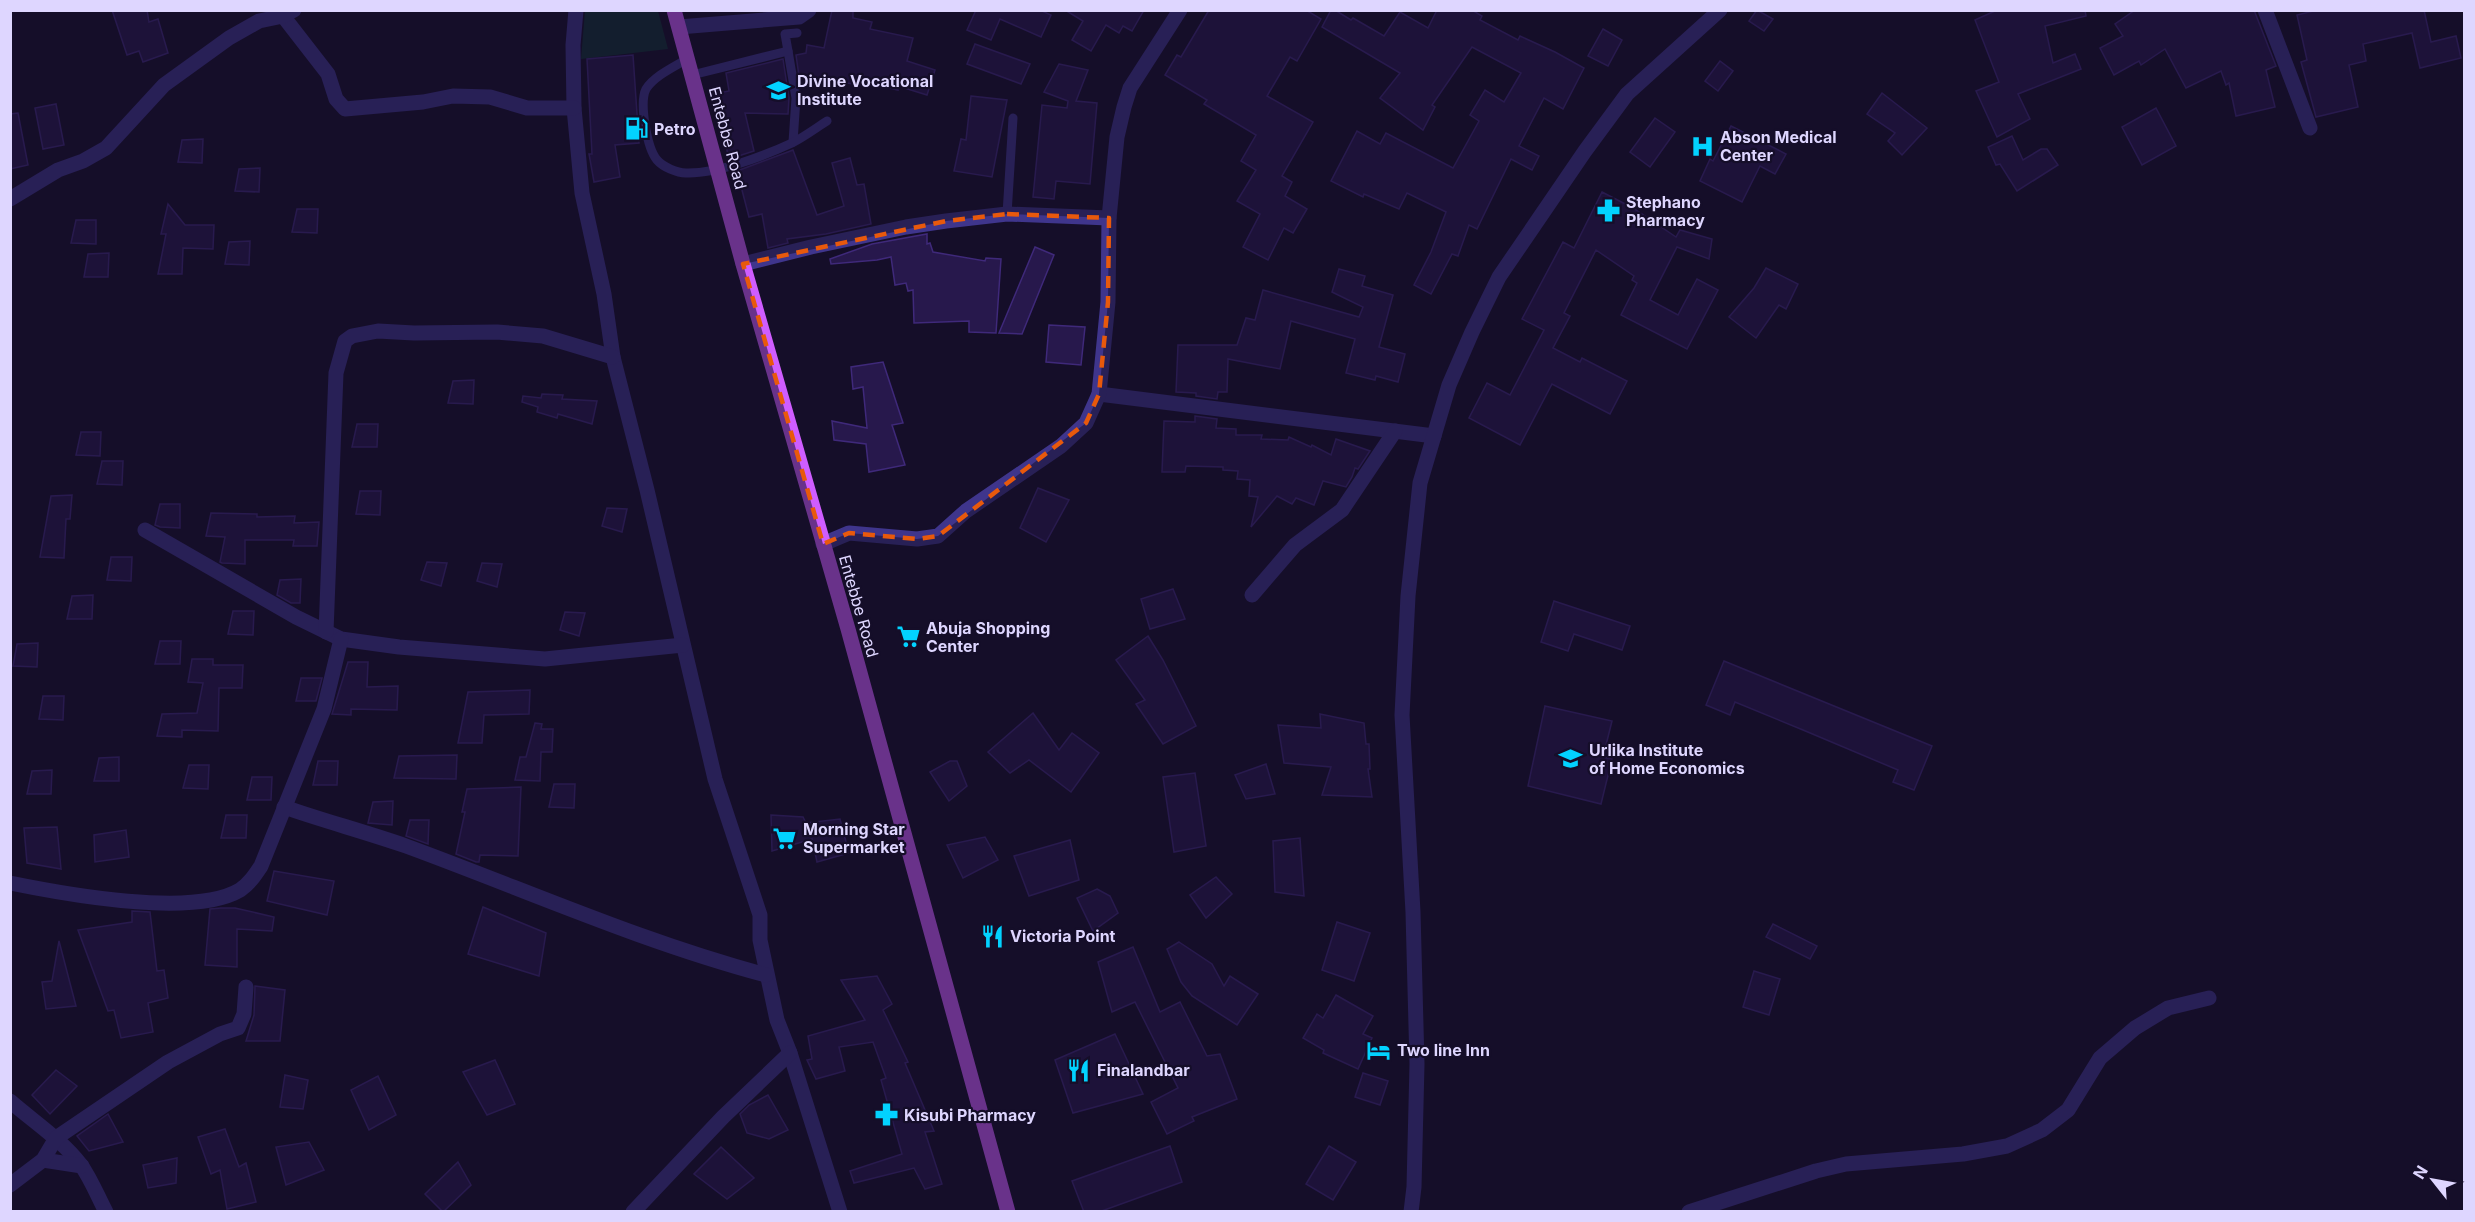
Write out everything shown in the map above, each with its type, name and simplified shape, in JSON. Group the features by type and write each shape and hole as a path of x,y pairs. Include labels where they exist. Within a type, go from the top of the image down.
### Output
{"main road":[{"name":"Entebbe Road","path":"674,10 1008,1212"}],"street":[{"path":"576,10 573,45 574,108 582,193 604,294 613,357 647,490 715,779 760,915 760,940 777,1020 790,1053 840,1212"},
{"path":"679,27 799,17 809,10"},
{"path":"823,544 849,533 917,539 938,536 966,511 1073,437 1086,423 1099,394 1108,302 1108,218 1118,137 1130,88 1180,10"},
{"path":"1411,1212 1414,1187 1417,1064 1413,912 1402,715 1408,597 1419,495 1434,436 1449,385 1472,332 1499,278 1538,219 1628,94 1720,10"},
{"path":"2265,10 2310,128"},
{"path":"10,199 58,170 83,161 105,148 164,85 229,38 259,21 288,13 328,74 336,99 345,109 423,102 453,96 490,97 527,108 574,108"},
{"path":"743,264 906,227 1007,214 1108,218"},
{"path":"326,632 336,373 341,347 345,340 352,336 378,331 497,332 543,336 613,357"},
{"path":"1099,394 1434,436"},
{"path":"1252,595 1295,545 1342,510 1395,431"},
{"path":"145,531 341,639 399,647 545,659 683,645"},
{"path":"10,883 55,892 185,904 238,891 251,881 261,866 324,710 341,639"},
{"path":"284,807 404,846 611,926 707,959 766,975"},
{"path":"10,1185 43,1160 56,1138 168,1062 220,1034 238,1028 244,1014 246,987"},
{"path":"1689,1212 1816,1171 1846,1164 1963,1155 2007,1146 2042,1130 2068,1110 2100,1058 2134,1028 2168,1008 2209,998"},
{"path":"633,1212 723,1117 790,1053"},
{"path":"10,1101 39,1127 56,1138 82,1166 106,1212"},
{"path":"43,1160 82,1166"}],"lane":[{"path":"793,142 796,98 785,34 798,33"},
{"path":"692,75 788,51"},
{"path":"687,59 650,83 642,103 647,133 656,160 669,169 684,173 719,170 793,142 827,121"},
{"path":"1007,214 1013,118"}],"highlighted area":[{"path":"1007,214 1109,218 1108,302 1099,394 1086,423 938,536 917,539 849,533 823,544 743,264 946,221"}],"green space":[{"path":"585,11 658,11 668,49 581,59"}],"building":[{"path":"112,10 147,10 149,22 158,19 168,53 143,62 139,51 127,55"},
{"path":"832,10 853,10 853,18 872,22 870,29 913,38 907,61 935,70 927,95 898,86 898,90 867,83 867,86 799,76 796,55 806,53 807,45 824,48"},
{"path":"976,10 1040,10 1051,15 1041,37 1000,19 991,40 967,30"},
{"path":"1065,10 1144,10 1132,31 1123,26 1119,33 1106,25 1091,51 1072,40 1083,21"},
{"path":"1209,10 1306,10 1321,19 1297,61 1290,57 1267,96 1313,122 1282,176 1292,182 1285,196 1307,209 1293,233 1284,228 1268,260 1243,247 1260,214 1237,201 1256,170 1241,161 1256,135 1204,104 1207,100 1165,75 1177,55 1181,57"},
{"path":"1331,10 1351,20 1353,18 1384,36 1400,12 1428,28 1437,10 1472,10 1482,16 1480,20 1518,40 1520,36 1584,68 1563,109 1544,98 1519,146 1539,156 1532,170 1511,159 1477,229 1469,225 1458,256 1452,254 1431,294 1414,285 1431,252 1446,212 1407,193 1399,209 1364,194 1363,197 1331,181 1357,131 1380,144 1386,133 1453,168 1479,121 1470,115 1485,90 1504,102 1521,73 1472,47 1432,105 1435,107 1423,130 1380,98 1400,73 1322,27"},
{"path":"1757,10 1773,19 1764,31 1749,21"},
{"path":"1997,10 2085,10 2086,16 2045,26 2053,63 2075,54 2081,69 2018,94 2030,119 1997,137 1976,91 1999,82 1975,20"},
{"path":"2135,10 2254,10 2276,66 2266,70 2275,107 2236,116 2229,83 2226,85 2221,71 2186,88 2165,49 2141,65 2139,61 2114,75 2100,48 2123,36 2115,24"},
{"path":"2317,10 2424,10 2431,42 2456,36 2461,58 2420,68 2412,33 2363,44 2366,61 2349,65 2358,107 2316,117 2301,62 2307,60 2297,15"},
{"path":"1603,29 1622,40 1608,66 1588,56"},
{"path":"975,44 1030,64 1021,84 967,64"},
{"path":"633,55 639,143 615,145 620,177 594,182 589,154 592,154 587,59"},
{"path":"783,59 789,98 788,114 745,113 754,151 729,159 714,94 729,91 726,73"},
{"path":"1720,61 1733,71 1718,91 1705,81"},
{"path":"1059,64 1088,70 1076,101 1097,103 1090,184 1056,181 1054,199 1033,197 1042,105 1067,108 1068,101 1044,92"},
{"path":"1882,93 1927,128 1902,155 1888,141 1895,133 1867,114"},
{"path":"971,96 1007,100 992,177 954,171 961,139 966,140"},
{"path":"56,104 64,145 43,149 35,108"},
{"path":"2156,108 2176,146 2142,165 2122,127"},
{"path":"18,113 28,165 10,169 10,114"},
{"path":"1655,118 1675,132 1650,167 1630,152"},
{"path":"1731,126 1786,154 1775,174 1760,166 1742,202 1700,181 1710,159 1713,161"},
{"path":"2012,136 2023,160 2041,149 2047,149 2058,165 2017,191 2000,164 1996,165 1988,147"},
{"path":"203,139 202,163 178,162 182,140"},
{"path":"793,150 817,215 844,206 832,163 850,158 857,185 864,184 871,224 826,234 787,239 788,243 768,248 762,214 749,217 737,171"},
{"path":"260,168 259,192 235,191 239,169"},
{"path":"1602,192 1633,208 1676,237 1680,230 1712,239 1709,259 1677,247 1650,300 1678,315 1697,279 1718,290 1687,349 1621,315 1637,283 1632,280 1634,276 1596,250 1564,313 1570,316 1553,348 1580,362 1582,358 1627,381 1610,414 1552,384 1520,445 1469,418 1487,383 1510,395 1544,330 1522,319 1563,242 1574,248"},
{"path":"168,204 185,225 214,225 213,249 183,248 182,274 158,274 166,234 161,234"},
{"path":"297,209 318,209 317,233 292,232"},
{"path":"76,220 96,220 96,244 71,243"},
{"path":"927,234 927,244 930,243 933,252 985,261 986,258 1001,259 996,333 969,332 969,321 914,323 913,290 908,291 906,283 895,285 891,257 831,264 830,259 872,244"},
{"path":"250,241 249,265 225,264 229,242"},
{"path":"1035,247 1054,255 1022,334 999,333"},
{"path":"109,253 108,277 84,277 88,254"},
{"path":"1766,268 1798,284 1786,309 1779,305 1756,338 1729,317 1754,288"},
{"path":"1339,269 1365,276 1362,286 1393,295 1379,347 1405,354 1398,382 1376,376 1375,380 1346,373 1355,339 1291,321 1280,369 1228,359 1227,392 1218,392 1217,399 1196,396 1196,393 1176,392 1178,345 1237,345 1246,318 1255,320 1263,290 1359,317 1363,307 1332,292"},
{"path":"1049,325 1085,327 1081,365 1046,362"},
{"path":"883,362 903,423 892,425 905,465 869,472 866,444 834,440 832,421 867,428 863,387 853,389 851,367"},
{"path":"474,380 473,404 448,403 453,381"},
{"path":"542,394 563,395 562,399 597,401 592,424 558,414 557,418 537,412 538,407 522,402 523,396 541,398"},
{"path":"1195,416 1217,419 1216,428 1236,429 1236,435 1262,435 1261,439 1288,440 1289,437 1331,455 1336,439 1370,451 1358,469 1355,468 1346,487 1323,481 1314,505 1296,498 1292,504 1277,496 1251,527 1258,497 1249,496 1250,480 1237,479 1238,471 1223,470 1223,467 1186,466 1185,472 1162,472 1164,421 1195,422"},
{"path":"357,424 378,424 377,447 352,447"},
{"path":"81,432 101,432 100,456 76,455"},
{"path":"102,461 123,461 122,485 97,484"},
{"path":"1038,488 1069,500 1046,542 1020,528"},
{"path":"360,491 381,491 380,515 356,514"},
{"path":"72,495 70,519 66,519 64,558 40,557 51,496"},
{"path":"160,504 180,504 180,528 155,525"},
{"path":"607,508 627,509 622,532 602,526"},
{"path":"211,513 257,514 257,517 295,516 294,523 319,522 317,546 293,546 294,540 245,540 245,564 222,563 220,562 225,537 206,536"},
{"path":"111,557 132,557 131,581 107,580"},
{"path":"427,562 447,563 441,586 421,580"},
{"path":"482,563 502,564 497,587 477,581"},
{"path":"301,579 300,603 291,603 277,595 280,580"},
{"path":"1173,589 1185,619 1150,629 1141,599"},
{"path":"93,595 92,619 67,619 72,596"},
{"path":"1554,601 1630,626 1622,650 1574,634 1568,651 1541,642"},
{"path":"233,611 254,611 253,635 228,634"},
{"path":"565,612 585,613 579,636 560,630"},
{"path":"1148,636 1163,660 1196,726 1163,744 1136,704 1145,700 1116,660"},
{"path":"160,641 181,641 180,664 155,664"},
{"path":"38,643 37,667 13,666 17,644"},
{"path":"192,659 213,659 213,665 243,665 242,688 219,688 218,731 182,730 182,737 157,736 162,714 197,713 203,683 188,682"},
{"path":"1724,661 1932,746 1914,790 1893,782 1898,770 1735,702 1730,715 1706,705"},
{"path":"348,662 368,662 367,687 398,686 397,710 351,709 351,715 332,714"},
{"path":"301,678 322,678 316,701 296,701"},
{"path":"530,690 529,714 484,715 482,743 458,743 468,692"},
{"path":"43,696 64,696 63,720 39,719"},
{"path":"1545,706 1612,721 1603,757 1612,759 1601,804 1528,786"},
{"path":"1033,713 1059,750 1072,733 1099,753 1071,792 1029,760 1010,773 988,752"},
{"path":"1320,714 1364,723 1366,744 1369,744 1370,769 1368,769 1372,797 1322,795 1331,767 1284,763 1278,725 1321,728"},
{"path":"535,723 542,724 541,729 553,729 552,752 541,752 540,781 515,780 520,757 526,757"},
{"path":"457,755 456,779 394,778 399,756"},
{"path":"119,757 119,781 94,781 99,758"},
{"path":"318,761 338,761 337,785 313,785"},
{"path":"950,761 957,761 967,786 949,801 930,772"},
{"path":"1266,764 1275,794 1246,799 1235,775"},
{"path":"189,765 209,765 208,789 183,788"},
{"path":"52,770 51,794 27,794 32,771"},
{"path":"1195,773 1206,846 1174,852 1163,777"},
{"path":"252,777 272,777 271,800 247,800"},
{"path":"554,784 575,784 574,808 549,807"},
{"path":"521,787 518,856 480,855 479,862 476,862 456,854 465,812 462,812 467,789"},
{"path":"393,801 392,825 368,823 373,802"},
{"path":"226,815 247,815 246,838 221,838"},
{"path":"771,815 803,817 806,823 840,819 849,853 817,862 812,839 772,851"},
{"path":"410,820 429,820 428,844 406,836"},
{"path":"57,827 61,869 27,863 24,828"},
{"path":"126,830 129,857 95,862 94,835"},
{"path":"985,837 998,860 963,878 947,845"},
{"path":"1300,838 1304,896 1275,892 1273,841"},
{"path":"1070,840 1079,880 1029,896 1014,856"},
{"path":"274,871 334,881 327,915 267,901"},
{"path":"1216,877 1232,894 1206,918 1190,895"},
{"path":"1097,889 1110,896 1118,913 1093,931 1077,898"},
{"path":"483,907 546,933 539,976 468,954"},
{"path":"235,908 274,917 272,931 237,929 237,967 205,965 210,909"},
{"path":"132,911 150,912 157,971 164,970 168,998 148,1003 153,1032 121,1038 114,1010 108,1011 78,930 132,922"},
{"path":"1337,922 1370,933 1354,981 1322,970"},
{"path":"1773,924 1817,946 1810,959 1766,937"},
{"path":"59,941 76,1006 46,1009 42,982 52,981"},
{"path":"1179,942 1212,964 1224,986 1230,976 1258,994 1237,1025 1192,996 1181,982 1167,949"},
{"path":"1133,947 1160,1012 1180,1002 1207,1056 1220,1054 1237,1099 1192,1117 1194,1121 1167,1134 1151,1102 1178,1088 1135,1002 1112,1012 1098,962"},
{"path":"1754,971 1780,979 1769,1015 1743,1007"},
{"path":"877,976 892,1004 883,1010 908,1062 905,1063 934,1131 925,1132 942,1184 925,1189 914,1168 854,1183 850,1171 902,1154 881,1080 886,1078 873,1042 839,1047 845,1071 816,1079 807,1060 812,1059 808,1036 865,1020 841,980"},
{"path":"255,986 285,990 280,1041 246,1041 254,1015"},
{"path":"1336,995 1373,1016 1363,1034 1372,1038 1358,1069 1323,1053 1324,1050 1303,1038 1317,1014 1323,1018"},
{"path":"1115,1034 1143,1094 1073,1113 1055,1060"},
{"path":"495,1060 515,1104 487,1115 463,1072"},
{"path":"56,1070 77,1086 50,1114 32,1095"},
{"path":"1363,1073 1388,1081 1380,1105 1355,1097"},
{"path":"285,1075 308,1080 303,1109 280,1107"},
{"path":"378,1076 396,1115 369,1130 351,1090"},
{"path":"768,1095 788,1130 769,1139 747,1133 740,1114 749,1105"},
{"path":"108,1114 123,1142 89,1151 77,1136"},
{"path":"225,1129 239,1167 246,1163 256,1202 227,1209 220,1170 211,1174 198,1137"},
{"path":"309,1142 324,1170 286,1185 276,1147"},
{"path":"1170,1146 1182,1182 1099,1212 1084,1212 1072,1181"},
{"path":"1329,1146 1356,1162 1333,1200 1306,1184"},
{"path":"721,1147 754,1178 727,1199 694,1174"},
{"path":"177,1158 176,1183 148,1188 143,1165"},
{"path":"458,1162 471,1185 443,1212 425,1194"}],"place":[{"name":"Divine Vocational Institute","path":"779,90"},
{"name":"Petro","path":"636,129"},
{"name":"Abson Medical Center","path":"1702,146"},
{"name":"Stephano Pharmacy","path":"1608,211"},
{"name":"Abuja Shopping Center","path":"908,637"},
{"name":"Urlika Institute of Home Economics","path":"1571,759"},
{"name":"Morning Star Supermarket","path":"785,838"},
{"name":"Victoria Point","path":"992,936"},
{"name":"Two line Inn","path":"1379,1050"},
{"name":"Finalandbar","path":"1079,1070"},
{"name":"Kisubi Pharmacy","path":"886,1115"}]}
